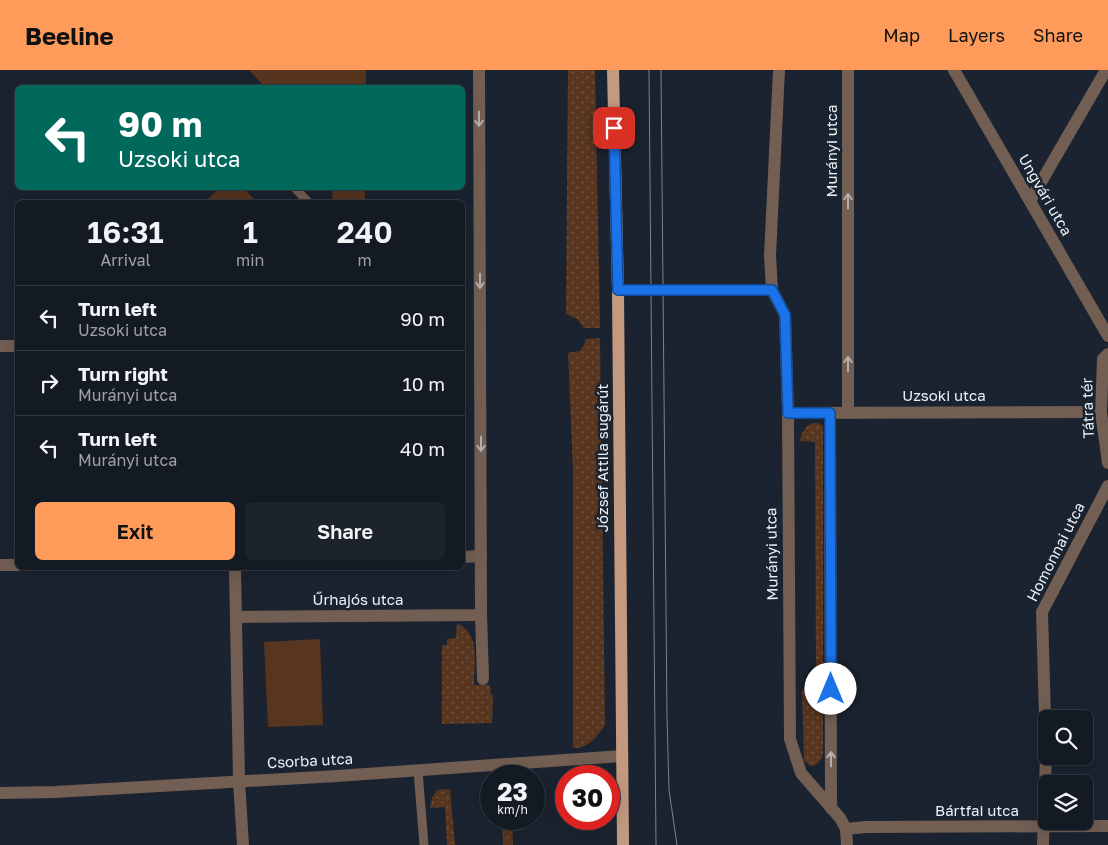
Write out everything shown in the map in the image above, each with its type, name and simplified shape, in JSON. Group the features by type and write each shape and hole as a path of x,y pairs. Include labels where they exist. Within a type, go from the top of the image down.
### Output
{"main road":[{"name":"József Attila sugárút","path":"613,70 618,290 624,845"}],"street":[{"path":"479,70 481,615 483,679"},
{"name":"Murányi utca","path":"779,70 770,256 772,290 785,315 788,413 790,739 801,774 831,808 846,829"},
{"name":"Murányi utca","path":"848,70 848,413"},
{"name":"Ungvári utca","path":"954,70 1108,336"},
{"path":"1030,201 1106,70"},
{"path":"618,290 772,290"},
{"path":"0,346 15,346"},
{"name":"Tátra tér","path":"1108,354 1103,359 1101,412 1108,463"},
{"name":"Uzsoki utca","path":"788,413 1101,412"},
{"path":"830,413 831,808"},
{"name":"Homonnai utca","path":"1045,710 1042,612 1108,486"},
{"path":"465,557 481,556"},
{"path":"0,565 15,565"},
{"path":"235,570 242,845"},
{"name":"Űrhajós utca","path":"236,617 481,615"},
{"name":"Csorba utca","path":"0,793 239,782 622,756"},
{"name":"Bártfai utca","path":"1093,826 1108,826"},
{"name":"Bártfai utca","path":"846,829 866,827 1038,827"},
{"path":"846,829 847,845"},
{"name":"Homonnai utca","path":"1043,845 1044,830"}],"lane":[{"path":"297,190 306,200"},
{"path":"418,771 424,845"}],"shaded area":[{"path":"249,70 366,70 366,85 263,85"},
{"path":"568,70 595,70 600,328 584,328 577,319 566,314"},
{"path":"218,190 245,190 255,200 206,200"},
{"path":"333,190 365,190 365,200 332,200"},
{"path":"600,338 605,725 588,744 583,747 573,748 573,470 568,353 580,351 585,343 585,339"},
{"path":"813,423 823,426 823,753 822,758 816,765 810,766 804,760 802,690 816,689 815,442 800,441 804,430"},
{"path":"457,623 465,628 473,642 475,659 474,685 490,685 491,695 493,695 492,723 442,724 442,645 447,645 447,639 456,638"},
{"path":"320,639 323,725 268,727 264,642"},
{"path":"450,789 455,845 447,845 445,807 430,808 432,798 437,790"},
{"path":"502,830 512,830 513,845 503,845"}],"tram line":[{"path":"649,70 656,845"},
{"path":"661,70 667,716 669,790 677,845"}],"route":[{"path":"614,128 618,290 772,290 785,315 788,413 830,413 831,689"}]}
